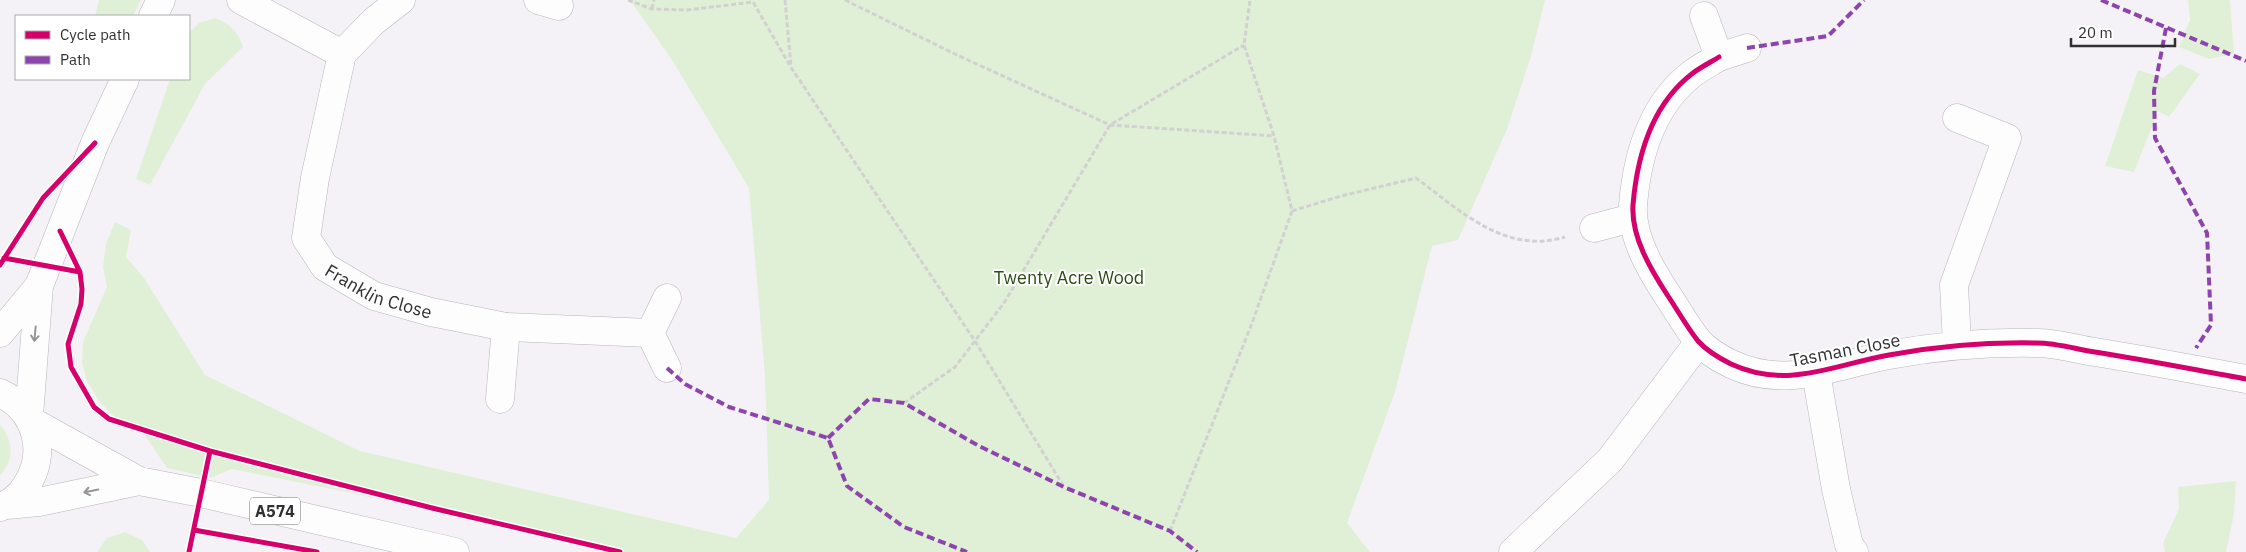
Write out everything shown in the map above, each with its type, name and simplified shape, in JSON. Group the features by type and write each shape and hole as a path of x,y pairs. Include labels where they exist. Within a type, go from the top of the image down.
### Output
{"street":[{"path":"154,15 161,0"},
{"path":"241,0 342,54 374,21 401,0"},
{"path":"1704,16 1719,56"},
{"name":"Tasman Close","path":"1747,48 1719,56 1692,74 1672,94 1656,119 1644,146 1636,176 1632,218 1643,253 1667,294 1699,342 1717,357 1742,369 1769,376 1816,373 1887,355 1957,344 2040,343 2246,379"},
{"name":"Franklin Close","path":"342,54 315,178 306,238 325,267 374,296 431,312 506,327 650,333"},
{"path":"0,334 43,276 95,143 125,80"},
{"path":"1957,344 1954,285 2007,138 1958,118"},
{"path":"1594,228 1632,218"},
{"path":"30,418 43,276"},
{"path":"667,298 650,333 667,368"},
{"path":"500,399 506,327"},
{"path":"1513,552 1610,460 1699,342"},
{"name":"Tasman Close","path":"1816,373 1836,489 1849,545 1854,552"},
{"name":"A574","path":"0,393 17,403 30,418 139,481 209,495 455,552"},
{"name":"A574","path":"3,508 22,493 33,476 36,467 38,439 30,418"},
{"name":"A574","path":"3,508 139,481"}],"path":[{"path":"628,0 652,9 687,10 754,1 792,69 975,341 1064,486"},
{"path":"652,9 654,0"},
{"path":"785,0 792,69"},
{"path":"845,0 957,55 1110,125 1274,136"},
{"path":"1170,531 1252,323 1292,211 1274,136 1244,45 1250,0"},
{"path":"904,402 955,367 1004,304 1110,125 1244,45"},
{"path":"1292,211 1341,196 1416,178 1480,224 1501,236 1529,242 1550,242 1594,228"},
{"path":"0,265 2,258 9,251"},
{"path":"2,258 43,276"}],"green space":[{"path":"99,0 141,0 134,15 95,15"},
{"name":"Twenty Acre Wood","path":"630,0 1545,0 1531,56 1507,129 1458,240 1432,246 1395,392 1347,523 1370,552 603,552 352,493 232,469 210,478 167,468 144,434 114,416 99,401 87,381 82,363 83,342 107,287 103,267 106,244 115,222 131,230 126,257 144,278 205,375 360,451 736,538 769,500 765,375 749,188 672,60"},
{"path":"2188,0 2230,0 2234,54 2209,59 2179,47 2190,20"},
{"path":"215,18 225,23 239,37 243,47 205,84 150,185 136,179 170,80 190,80 190,32 199,23"},
{"path":"2180,64 2200,74 2169,117 2158,111 2134,172 2105,166 2138,70 2163,78"},
{"path":"0,425 10,443 10,457 0,475"},
{"path":"2236,481 2234,514 2226,552 2165,552 2163,543 2179,509 2178,487"},
{"path":"125,532 142,540 150,552 97,552 107,538"}],"marked path":[{"path":"1747,48 1828,36 1864,0"},
{"path":"2101,0 2246,61"},
{"path":"2166,28 2154,91 2155,138 2207,233 2211,325 2196,348"},
{"path":"667,368 685,384 729,407 828,438 847,486 904,527 967,552"},
{"path":"828,438 869,399 904,403 979,446 1064,487 1170,531 1197,552"}],"cycle path":[{"path":"1719,57 1696,71 1679,86 1657,116 1649,133 1638,168 1633,205 1635,229 1643,253 1655,275 1698,341 1718,357 1731,364 1752,371 1771,375 1791,375 1810,373 1868,359 1926,349 1981,344 2044,343 2246,379"},
{"path":"0,265 43,198 95,143"},
{"path":"60,231 80,272 82,289 81,304 68,344 71,367 94,407 109,419 210,451 432,508 620,552"},
{"path":"4,258 80,272"},
{"path":"189,552 210,451"},
{"path":"194,530 317,552"}]}
